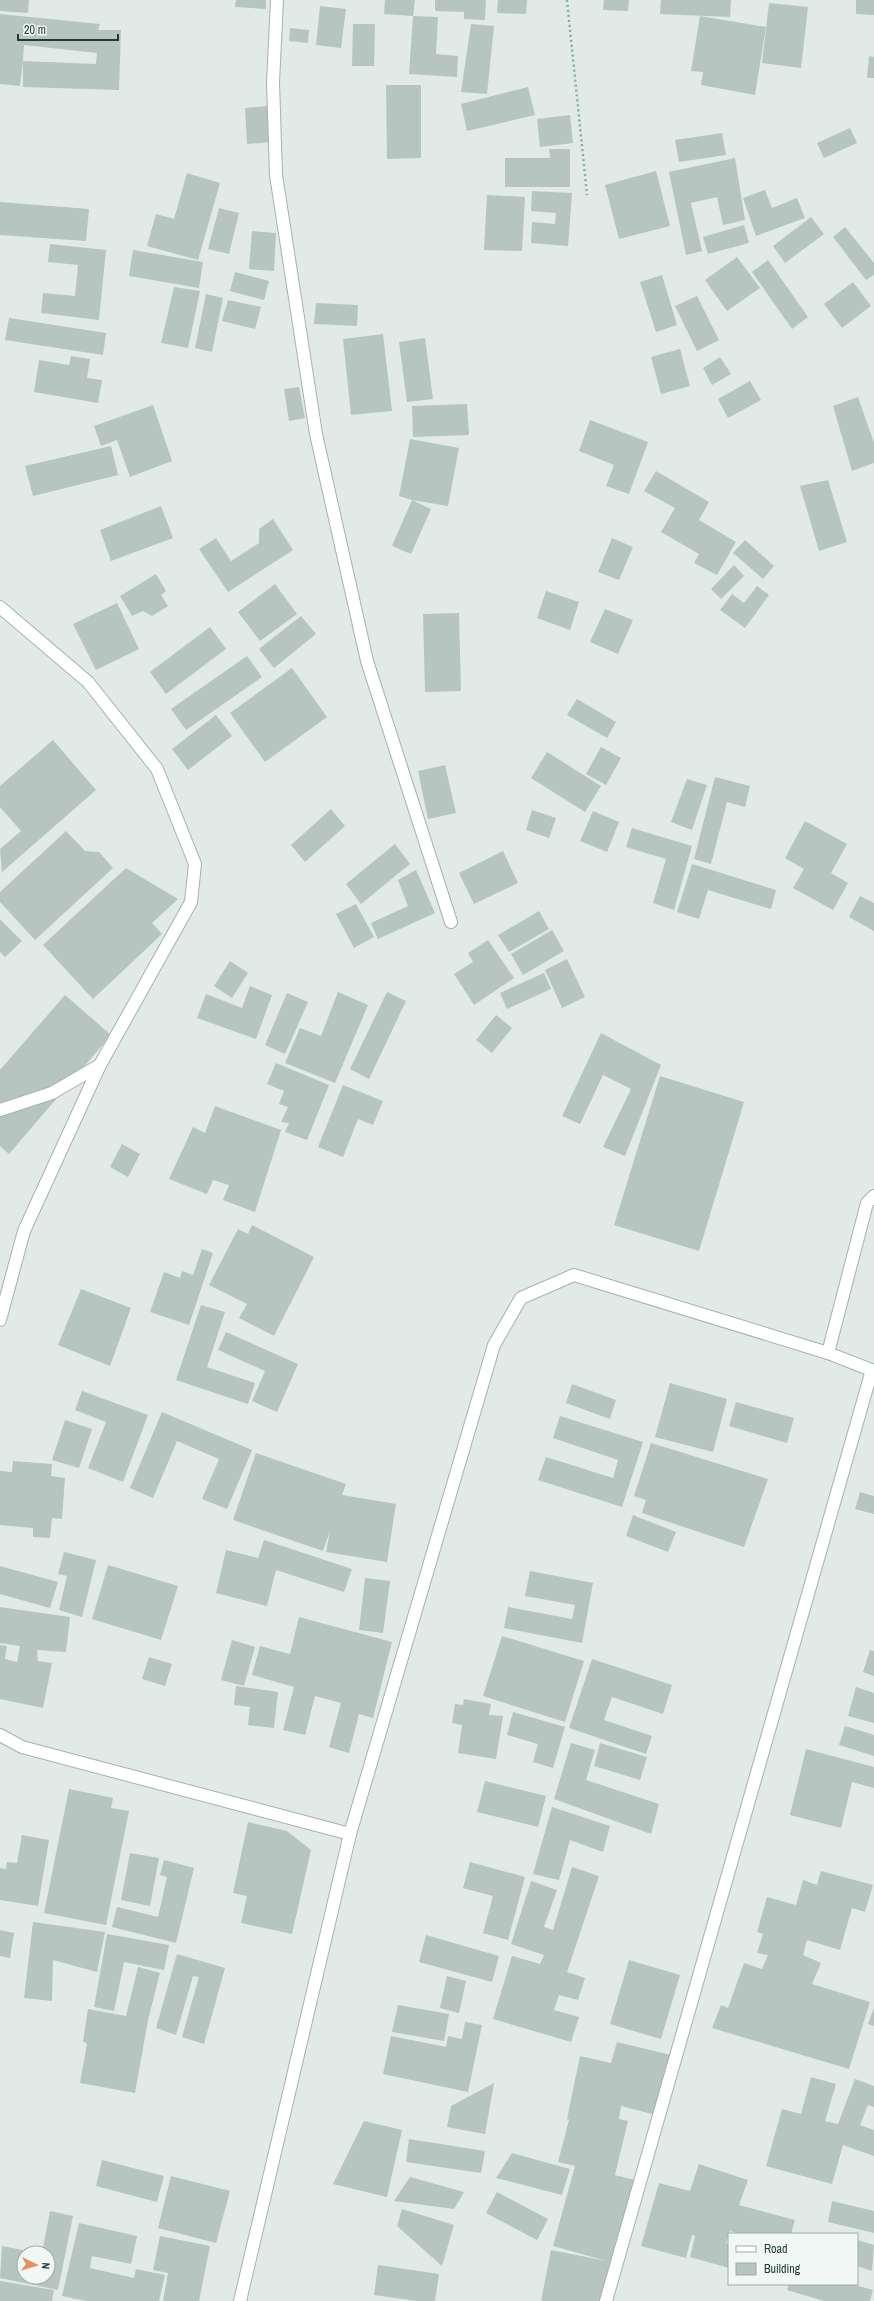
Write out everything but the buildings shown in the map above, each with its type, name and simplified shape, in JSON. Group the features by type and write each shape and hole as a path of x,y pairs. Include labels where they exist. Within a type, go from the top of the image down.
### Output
{"street":[{"path":"277,0 273,82 276,175 316,434 368,661 451,922"},
{"path":"0,607 88,682 157,769 195,864 191,902 100,1065 24,1231 0,1320"},
{"path":"0,1110 52,1093 100,1065"},
{"path":"828,1353 867,1203 874,1196"},
{"path":"240,2301 350,1834 494,1345 521,1298 574,1275 828,1353 873,1370 606,2301"},
{"path":"0,1735 22,1746 350,1834"}],"path":[{"path":"566,0 587,195"}]}
